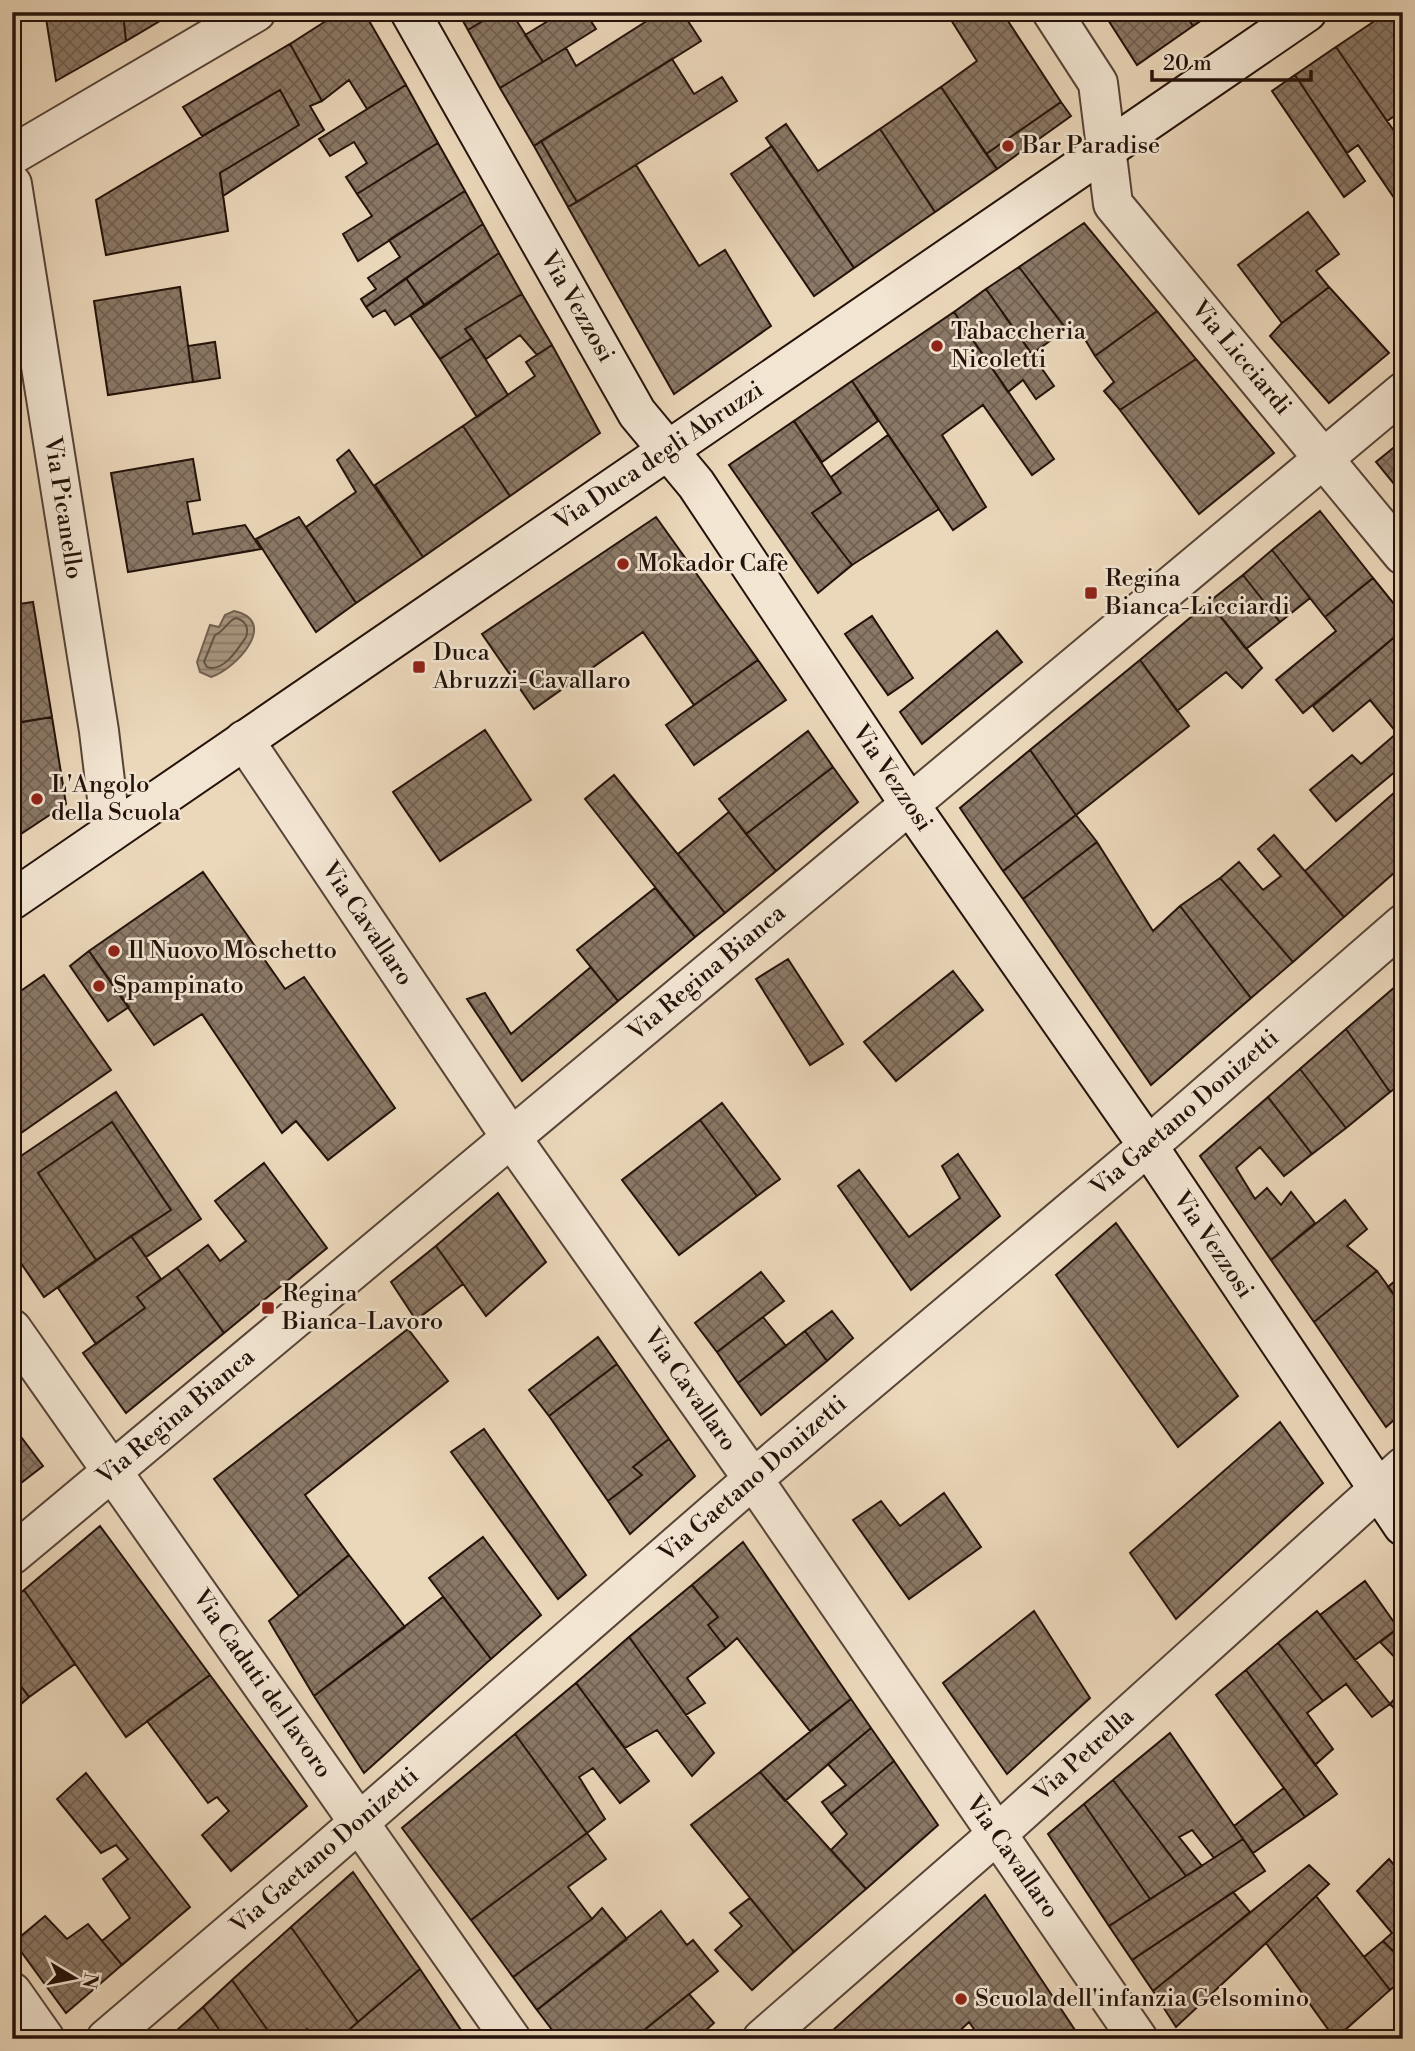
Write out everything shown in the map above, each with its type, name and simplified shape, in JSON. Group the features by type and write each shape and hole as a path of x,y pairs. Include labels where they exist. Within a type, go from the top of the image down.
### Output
{"street":[{"path":"12,155 256,12"},
{"name":"Via Vezzosi","path":"410,12 637,413 696,484 910,805 1148,1146 1390,1478 1403,1526"},
{"name":"Via Licciardi","path":"1052,12 1098,83 1113,204 1403,555"},
{"name":"Via Duca degli Abruzzi","path":"12,900 1307,12"},
{"name":"Via Picanello","path":"12,184 99,731 111,832"},
{"name":"Via Regina Bianca","path":"12,1555 1403,392"},
{"name":"Via Cavallaro","path":"244,740 510,1136 752,1479 1138,2039"},
{"name":"Via Gaetano Donizetti","path":"106,2039 752,1479 1148,1146 1403,924"},
{"name":"Via Caduti del lavoro","path":"12,1329 511,2039"},
{"name":"Via Petrella","path":"762,2039 996,1835 1390,1478"},
{"path":"12,1992 45,2039"}],"water":[{"path":"234,611 247,616 253,624 254,634 249,645 232,665 211,677 200,672 197,662 210,625 219,627 225,615"}],"building":[{"path":"45,12 123,12 126,41 56,81"},
{"path":"123,12 175,12 126,41"},
{"path":"340,12 364,12 406,85 367,109 349,80 322,101 290,44"},
{"path":"458,12 497,12 468,30"},
{"path":"497,12 511,12 543,62 500,88 468,30"},
{"path":"563,12 585,12 596,29 543,62 525,35"},
{"path":"661,12 682,12 701,41 534,146 500,88 566,48 576,66"},
{"path":"946,12 1002,12 1061,102 986,154 941,87 977,61"},
{"path":"1103,12 1184,12 1193,26 1137,65"},
{"path":"1184,12 1214,12 1193,26"},
{"path":"1388,12 1403,12 1403,110 1387,121 1336,47"},
{"path":"290,44 322,101 310,106 324,130 223,196 220,173 299,125 280,90 202,136 183,107"},
{"path":"1336,47 1403,144 1403,211 1358,145 1347,153 1295,75"},
{"path":"672,59 694,94 722,77 737,101 577,202 541,141"},
{"path":"1295,75 1365,181 1344,197 1272,91"},
{"path":"406,85 438,143 357,194 346,177 367,163 354,142 330,156 319,139"},
{"path":"941,87 997,169 935,212 880,129"},
{"path":"280,90 299,125 220,173 228,231 106,255 96,200"},
{"path":"1061,102 1071,116 997,169 986,154"},
{"path":"786,124 818,171 880,129 935,212 854,268 766,138"},
{"path":"541,141 577,202 568,207 534,146"},
{"path":"438,143 465,191 358,261 343,234 372,216 357,194"},
{"path":"772,146 854,268 814,296 731,174"},
{"path":"636,165 699,266 725,250 771,326 674,394 568,207"},
{"path":"465,191 483,224 366,307 361,299 376,289 368,278 400,257 389,240"},
{"path":"1308,212 1339,254 1316,271 1329,287 1282,323 1238,265"},
{"path":"1084,223 1157,311 1095,356 1083,336 1074,339 1019,267"},
{"path":"483,224 499,253 425,306 406,278"},
{"path":"499,253 522,294 465,329 472,338 440,359 410,315"},
{"path":"1019,267 1066,329 1032,354 986,289"},
{"path":"406,278 425,306 395,325 385,310 373,317 366,307"},
{"path":"180,287 193,382 108,395 94,301"},
{"path":"1329,287 1389,353 1329,403 1270,336 1282,323"},
{"path":"986,289 1054,386 1036,399 1023,380 1008,392 954,312"},
{"path":"522,294 552,345 537,355 520,335 486,359 465,329"},
{"path":"1157,311 1196,359 1120,410 1104,391 1114,382 1095,356"},
{"path":"954,312 1054,459 1032,475 983,405 942,435 986,507 953,530 852,381"},
{"path":"472,338 508,395 477,417 440,359"},
{"path":"215,342 220,378 193,382 188,346"},
{"path":"552,345 600,433 510,496 463,426 535,376 526,362"},
{"path":"1196,359 1274,453 1199,514 1120,410"},
{"path":"852,381 878,421 822,462 794,421"},
{"path":"794,421 841,493 812,513 852,565 818,593 729,465"},
{"path":"463,426 510,496 423,557 375,485"},
{"path":"888,435 939,509 852,565 812,513 841,493 831,477"},
{"path":"1403,440 1403,495 1376,462"},
{"path":"349,450 423,557 356,603 306,527 356,492 337,460"},
{"path":"193,459 200,500 187,502 193,534 245,525 261,549 128,572 111,473"},
{"path":"1320,511 1373,578 1325,617 1272,550"},
{"path":"299,517 356,603 316,632 256,539"},
{"path":"656,517 758,660 694,705 643,632 534,709 482,634"},
{"path":"1272,550 1310,598 1280,622 1243,575"},
{"path":"1243,575 1280,622 1246,649 1209,602"},
{"path":"1373,578 1403,615 1403,630 1303,713 1276,680 1336,631 1325,617"},
{"path":"33,602 52,717 14,723 12,605"},
{"path":"1209,602 1262,668 1242,688 1226,672 1177,711 1140,660"},
{"path":"872,616 913,678 888,695 845,634"},
{"path":"1403,630 1403,765 1336,821 1310,790 1352,755 1361,764 1397,733 1370,700 1333,731 1313,706"},
{"path":"997,631 1022,662 922,744 900,712"},
{"path":"758,660 786,700 694,765 666,725"},
{"path":"1140,660 1189,726 1076,815 1030,750"},
{"path":"52,717 66,804 12,840 12,724"},
{"path":"485,730 531,800 440,861 393,792"},
{"path":"808,731 833,767 746,834 719,799"},
{"path":"1030,750 1076,815 1003,871 960,808"},
{"path":"833,767 858,802 776,871 746,834"},
{"path":"614,775 725,913 695,937 585,799"},
{"path":"1403,785 1403,865 1344,917 1305,871"},
{"path":"729,812 776,871 725,913 678,854"},
{"path":"1076,815 1097,842 1023,899 1003,871"},
{"path":"1274,835 1344,917 1293,962 1220,878 1239,862 1263,890 1281,876 1258,849"},
{"path":"1097,842 1153,931 1180,906 1251,998 1151,1085 1023,899"},
{"path":"203,872 285,989 304,977 395,1108 328,1160 296,1121 282,1133 202,1014 154,1045 89,951"},
{"path":"1220,878 1293,962 1251,998 1180,906"},
{"path":"655,888 695,937 618,1001 577,950"},
{"name":"Spampinato","path":"89,951 129,1007 108,1021 70,966"},
{"path":"788,959 843,1044 810,1065 756,979"},
{"path":"591,967 618,1001 522,1081 467,999 485,993 511,1034"},
{"path":"953,971 983,1010 896,1081 864,1042"},
{"path":"44,975 111,1070 21,1133 14,1122 12,1123 12,997"},
{"path":"1403,980 1403,1082 1390,1092 1346,1029"},
{"path":"1346,1029 1390,1092 1346,1128 1300,1069"},
{"path":"1300,1069 1346,1128 1312,1154 1268,1097"},
{"path":"116,1092 201,1219 146,1257 131,1236 171,1210 112,1122 38,1173 96,1260 44,1297 12,1250 12,1162"},
{"path":"1268,1097 1312,1154 1284,1176 1260,1147 1236,1168 1255,1199 1267,1188 1281,1205 1291,1192 1315,1223 1271,1260 1200,1156"},
{"path":"722,1103 780,1179 757,1196 700,1120"},
{"path":"700,1120 757,1196 679,1255 622,1180"},
{"path":"112,1122 171,1210 96,1260 38,1173"},
{"path":"958,1154 1000,1216 911,1290 838,1186 859,1170 909,1237 960,1198 942,1166"},
{"path":"264,1163 327,1248 224,1333 177,1268 208,1245 220,1261 246,1241 215,1201"},
{"path":"498,1193 546,1262 486,1316 436,1246"},
{"path":"1345,1200 1367,1229 1347,1246 1377,1271 1314,1322 1271,1260"},
{"path":"1116,1223 1238,1396 1178,1447 1056,1275"},
{"path":"131,1236 161,1279 137,1297 145,1308 96,1344 58,1288"},
{"path":"436,1246 463,1284 416,1320 391,1282"},
{"path":"177,1268 224,1333 126,1413 83,1353 145,1308 137,1297"},
{"path":"1377,1271 1403,1307 1403,1412 1386,1427 1314,1322"},
{"path":"761,1272 784,1301 717,1352 695,1323"},
{"path":"1403,1274 1403,1307 1388,1287"},
{"path":"832,1311 853,1338 827,1361 805,1331"},
{"path":"763,1317 786,1346 738,1383 717,1352"},
{"path":"408,1329 448,1381 305,1495 349,1555 299,1596 214,1479"},
{"path":"805,1331 827,1361 761,1415 738,1383"},
{"path":"598,1337 617,1364 549,1416 529,1390"},
{"path":"617,1364 669,1439 633,1467 642,1475 608,1501 549,1416"},
{"path":"1280,1422 1323,1483 1176,1619 1130,1553"},
{"path":"12,1425 43,1466 12,1490"},
{"path":"484,1429 586,1575 558,1599 451,1452"},
{"path":"669,1439 695,1476 630,1534 608,1501 642,1475 633,1467"},
{"path":"944,1493 981,1547 909,1599 853,1520 881,1501 900,1526"},
{"path":"100,1526 210,1675 126,1737 24,1590"},
{"path":"483,1537 541,1615 491,1659 429,1578"},
{"path":"743,1542 851,1699 810,1731 737,1638 726,1648 708,1625 718,1617 692,1585"},
{"path":"349,1555 405,1627 314,1696 269,1621"},
{"path":"1365,1581 1398,1628 1355,1660 1320,1615"},
{"path":"692,1585 718,1617 708,1625 726,1648 687,1678 705,1703 686,1715 629,1637"},
{"path":"24,1590 75,1664 29,1697 12,1674 12,1600"},
{"path":"443,1597 491,1659 364,1773 314,1696"},
{"path":"1034,1611 1090,1698 1007,1774 943,1683"},
{"path":"1317,1611 1390,1704 1372,1717 1346,1684 1323,1701 1278,1643"},
{"path":"1403,1625 1403,1666 1380,1642"},
{"path":"629,1637 714,1753 692,1776 657,1730 625,1748 576,1683"},
{"path":"1278,1643 1323,1701 1307,1713 1333,1749 1315,1765 1246,1670"},
{"path":"1246,1670 1337,1794 1305,1817 1216,1695"},
{"path":"12,1674 29,1697 12,1712"},
{"path":"210,1675 307,1806 231,1871 202,1835 229,1811 217,1797 208,1803 147,1721"},
{"path":"576,1683 649,1781 620,1803 593,1768 579,1777 605,1819 587,1833 515,1734"},
{"path":"1403,1689 1403,1718 1390,1704"},
{"path":"851,1699 871,1728 785,1801 760,1772"},
{"path":"871,1728 894,1761 831,1814 822,1802 846,1785 828,1764"},
{"path":"1170,1733 1243,1839 1214,1858 1192,1830 1179,1837 1202,1866 1186,1876 1113,1780"},
{"path":"515,1734 587,1833 471,1920 402,1828"},
{"path":"894,1761 938,1825 866,1889 831,1850 847,1834 831,1814"},
{"path":"760,1772 866,1889 794,1952 691,1825"},
{"path":"86,1773 190,1907 122,1965 102,1941 130,1918 103,1879 128,1859 116,1845 101,1853 57,1799"},
{"path":"1113,1780 1186,1876 1150,1899 1084,1804"},
{"path":"1284,1788 1305,1817 1253,1853 1234,1826"},
{"path":"1084,1804 1150,1899 1109,1926 1048,1834"},
{"path":"587,1833 606,1859 568,1887 592,1919 513,1977 471,1920"},
{"path":"1243,1839 1265,1871 1132,1960 1109,1926"},
{"path":"1389,1859 1403,1876 1403,1961 1383,1941 1392,1933 1357,1891"},
{"path":"1309,1865 1329,1884 1176,2027 1153,1991"},
{"path":"353,1872 420,1969 358,2022 291,1927"},
{"path":"1233,1892 1250,1912 1153,1991 1132,1960"},
{"name":"Scuola dell'infanzia Gelsomino","path":"985,1895 1081,2039 981,2039 969,2022 951,2039 823,2039"},
{"path":"1316,1896 1390,1990 1335,2039 1266,1943"},
{"path":"750,1898 794,1952 752,1990 715,1950 742,1926 730,1913"},
{"path":"602,1908 627,1939 537,2010 513,1977 592,1919"},
{"path":"661,1911 687,1945 693,1940 718,1971 633,2039 559,2039 537,2010"},
{"path":"45,1916 67,1939 88,1924 122,1965 66,2013 14,1942"},
{"path":"291,1927 358,2022 338,2039 315,2039 307,2029 295,2039 274,2039 232,1980"},
{"path":"1383,1941 1403,1961 1403,1979 1390,1990 1364,1957"},
{"path":"420,1969 467,2039 338,2039 358,2022"},
{"path":"232,1980 274,2039 226,2039 203,2007"},
{"path":"689,1994 714,2023 696,2039 633,2039"},
{"path":"203,2007 226,2039 167,2039"}],"place":[{"name":"Bar Paradise","path":"1008,146"},
{"name":"Tabaccheria Nicoletti","path":"937,346"},
{"name":"Mokador Cafè","path":"623,564"},
{"name":"Regina Bianca-Licciardi","path":"1091,593"},
{"name":"Duca Abruzzi-Cavallaro","path":"419,667"},
{"name":"L'Angolo della Scuola","path":"37,799"},
{"name":"Il Nuovo Moschetto","path":"114,951"},
{"name":"Spampinato","path":"99,986"},
{"name":"Regina Bianca-Lavoro","path":"268,1308"},
{"name":"Scuola dell'infanzia Gelsomino","path":"961,1999"}]}
